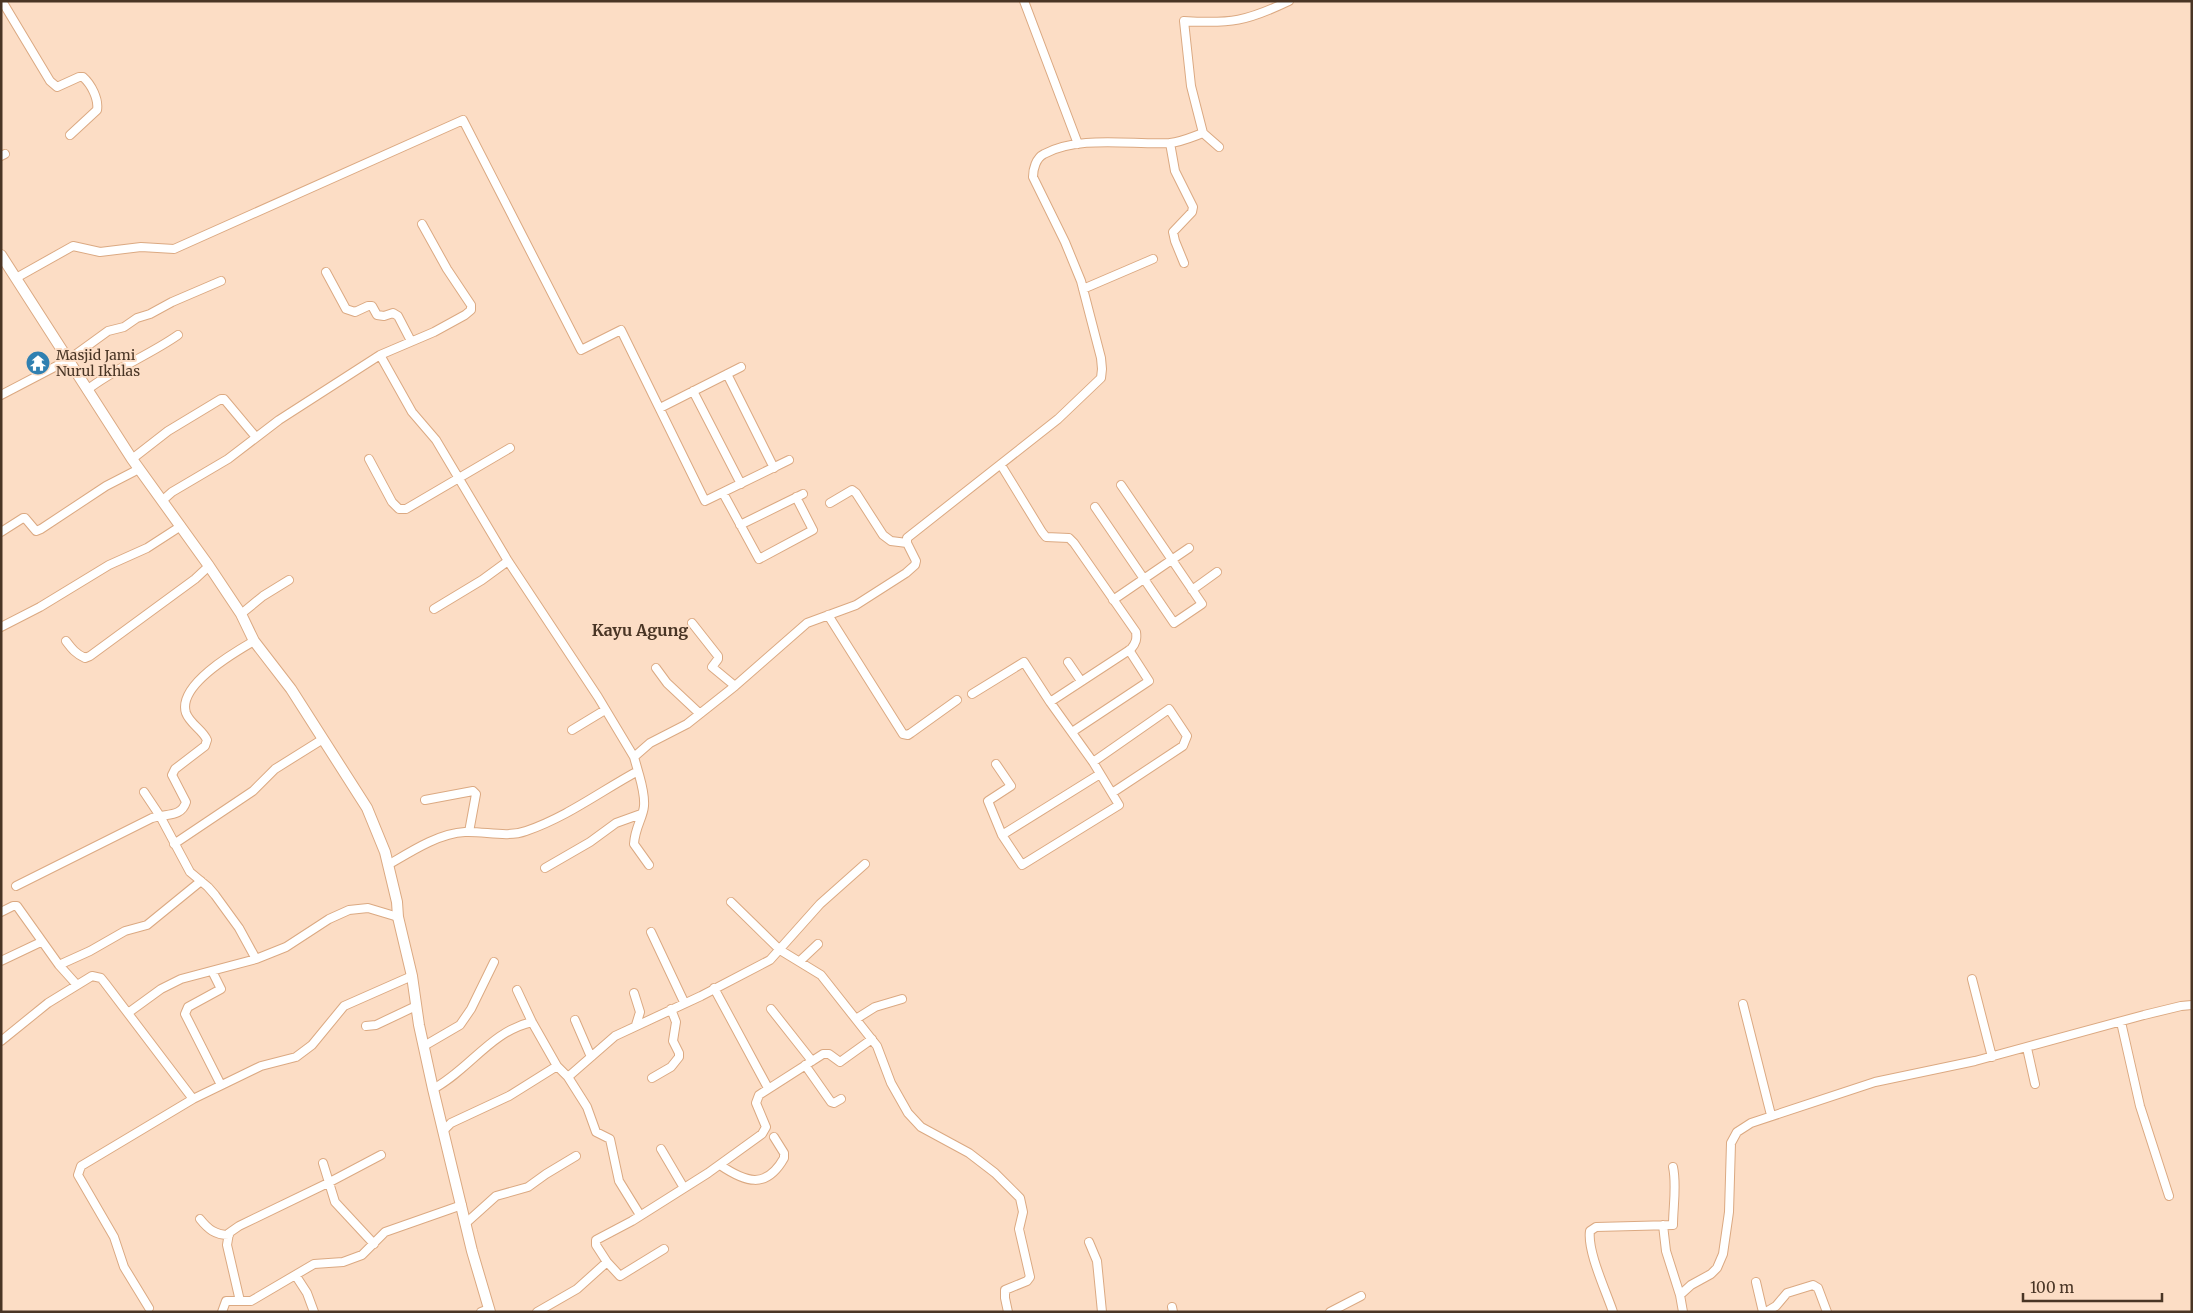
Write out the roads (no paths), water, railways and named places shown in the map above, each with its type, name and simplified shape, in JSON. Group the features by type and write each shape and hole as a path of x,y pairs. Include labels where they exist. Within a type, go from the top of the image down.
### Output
{"street":[{"path":"2,1 50,81 57,87 83,77 90,86 98,106 97,110 70,135"},
{"path":"1024,1 1078,144"},
{"path":"1219,147 1203,133 1190,86 1184,21 1231,22 1256,16 1290,1"},
{"path":"16,278 73,246 100,252 140,247 174,248 463,120 581,350 621,330 705,501 789,460"},
{"path":"634,757 650,743 687,724 698,713 735,686 807,624 856,605 915,565 916,561 906,538 1058,419 1098,382 1102,375 1101,358 1084,289 1065,242 1033,177 1033,169 1044,154 1078,144 1170,143 1203,133"},
{"path":"1170,143 1175,171 1194,207 1192,212 1173,232 1174,242 1184,263"},
{"path":"163,500 172,492 228,459 255,436 380,356 465,315 471,308 422,224"},
{"path":"1,254 132,459 209,566 241,614 254,641 291,689 368,808 386,852 433,1089 487,1311"},
{"path":"1084,289 1153,259"},
{"path":"326,272 348,311 354,312 372,306 377,314 384,316 393,313 398,316 411,341"},
{"path":"1,395 68,360 108,331 124,327 137,318 150,314 172,302 221,281"},
{"path":"87,390 106,375 122,369 178,335"},
{"path":"380,356 412,412 436,440 508,561 562,641 634,757 644,797 644,808 636,827 634,844 649,865"},
{"path":"660,408 741,367"},
{"path":"727,374 774,468"},
{"path":"693,391 741,484"},
{"path":"132,459 168,431 221,399 224,399 255,436"},
{"path":"369,459 392,502 399,509 412,507 510,448"},
{"path":"1001,465 1042,532 1051,538 1069,538 1074,542 1136,632 1136,644 1129,650 1050,702"},
{"path":"1,532 23,518 36,531 41,529 106,486 139,469"},
{"path":"1095,507 1174,623 1202,604 1121,485"},
{"path":"830,503 852,490 856,493 883,535 891,541 907,543"},
{"path":"723,493 758,559 813,530 800,496 740,525"},
{"path":"1,627 40,607 109,565 147,548 181,526"},
{"path":"1113,600 1189,548"},
{"path":"434,609 482,580 508,561"},
{"path":"66,641 80,655 85,658 90,656 209,566"},
{"path":"1192,590 1217,572"},
{"path":"241,614 262,596 289,580"},
{"path":"828,616 903,734 911,734 957,700"},
{"path":"692,623 718,656 712,667 735,686"},
{"path":"16,886 152,818 178,813 184,807 186,802 172,775 175,769 207,742 205,735 186,713 186,702 191,691 210,670 254,641"},
{"path":"1072,732 1149,681 1129,650"},
{"path":"972,694 1024,662 1119,805 1022,865 1002,835 988,801 1010,786 996,764"},
{"path":"1068,662 1081,681"},
{"path":"656,668 667,683 698,713"},
{"path":"1092,762 1169,709 1187,736 1183,746 1112,793"},
{"path":"572,730 605,710"},
{"path":"174,844 253,791 275,769 322,739"},
{"path":"388,865 421,845 459,832 508,834 526,831 591,800 638,771"},
{"path":"1002,835 1100,774"},
{"path":"425,800 473,790 476,794 469,832"},
{"path":"144,792 160,816 190,872 208,887 239,928 256,959"},
{"path":"545,868 590,842 616,823 641,814"},
{"path":"568,1077 615,1036 764,964 780,950 820,904 865,864"},
{"path":"59,965 90,952 125,931 147,925 201,881"},
{"path":"730,902 780,950 821,975 872,1039 879,1051 891,1083 908,1113 921,1127 969,1153 995,1173 1020,1198 1023,1212 1019,1229 1030,1274 1027,1281 1005,1290 1004,1298 1008,1312"},
{"path":"1,912 17,906 41,942 77,985"},
{"path":"128,1013 170,984 212,970 256,959 286,947 329,919 349,910 368,908 398,917"},
{"path":"651,932 684,1002"},
{"path":"1,960 41,942"},
{"path":"800,961 818,944"},
{"path":"424,1046 460,1025 471,1009 494,962"},
{"path":"212,970 221,989 188,1007 185,1014 221,1085"},
{"path":"1,1041 48,1003 92,976 101,978 193,1099"},
{"path":"150,1308 124,1267 114,1237 78,1175 78,1170 81,1166 193,1099 261,1066 296,1057 312,1044 344,1006 412,976"},
{"path":"1972,979 1992,1056"},
{"path":"714,988 768,1088"},
{"path":"517,990 532,1022 557,1066 568,1077 587,1107 596,1132 610,1139 619,1181 640,1215"},
{"path":"634,993 640,1012 636,1025"},
{"path":"856,1019 867,1011 902,999"},
{"path":"1743,1004 1771,1115"},
{"path":"366,1026 376,1025 416,1006"},
{"path":"1680,1295 1691,1285 1711,1274 1717,1268 1723,1254 1729,1212 1731,1143 1737,1132 1742,1128 1771,1115 1876,1082 2027,1048 2181,1006 2192,1006"},
{"path":"652,1078 671,1067 679,1058 679,1053 673,1041 676,1022 671,1008"},
{"path":"771,1009 809,1063 831,1102 834,1103 841,1099"},
{"path":"575,1020 590,1057"},
{"path":"433,1089 466,1067 497,1038 523,1024 532,1022"},
{"path":"2121,1022 2140,1106 2169,1196"},
{"path":"664,1249 620,1276 607,1262 596,1245 596,1240 720,1165 742,1150 765,1130 766,1127 756,1103 757,1098 768,1088 826,1053 838,1062 842,1062 872,1039"},
{"path":"2027,1048 2035,1084"},
{"path":"444,1130 451,1123 509,1096 557,1066"},
{"path":"720,1165 742,1179 750,1181 762,1179 777,1168 784,1158 784,1153 774,1137"},
{"path":"661,1149 684,1188"},
{"path":"240,1301 227,1245 229,1235 239,1226 381,1155"},
{"path":"466,1223 496,1196 528,1187 576,1156"},
{"path":"323,1163 332,1195 338,1206 374,1244"},
{"path":"1613,1312 1595,1261 1589,1238 1590,1231 1596,1227 1673,1225 1673,1195 1676,1179 1673,1167"},
{"path":"222,1312 226,1301 252,1301 317,1264 352,1260 362,1256 385,1232 462,1206"},
{"path":"200,1219 210,1231 229,1235"},
{"path":"1663,1225 1666,1251 1680,1295 1683,1312"},
{"path":"1090,1242 1098,1261 1102,1312"},
{"path":"536,1312 577,1289 607,1262"},
{"path":"296,1276 307,1293 314,1312"},
{"path":"1756,1282 1764,1312 1776,1306 1787,1293 1812,1285 1818,1288 1828,1312"},
{"path":"1330,1312 1361,1296"}],"place":[{"name":"Masjid Jami Nurul Ikhlas","path":"38,363"}],"district":[{"name":"Kayu Agung","path":"640,630"}]}
